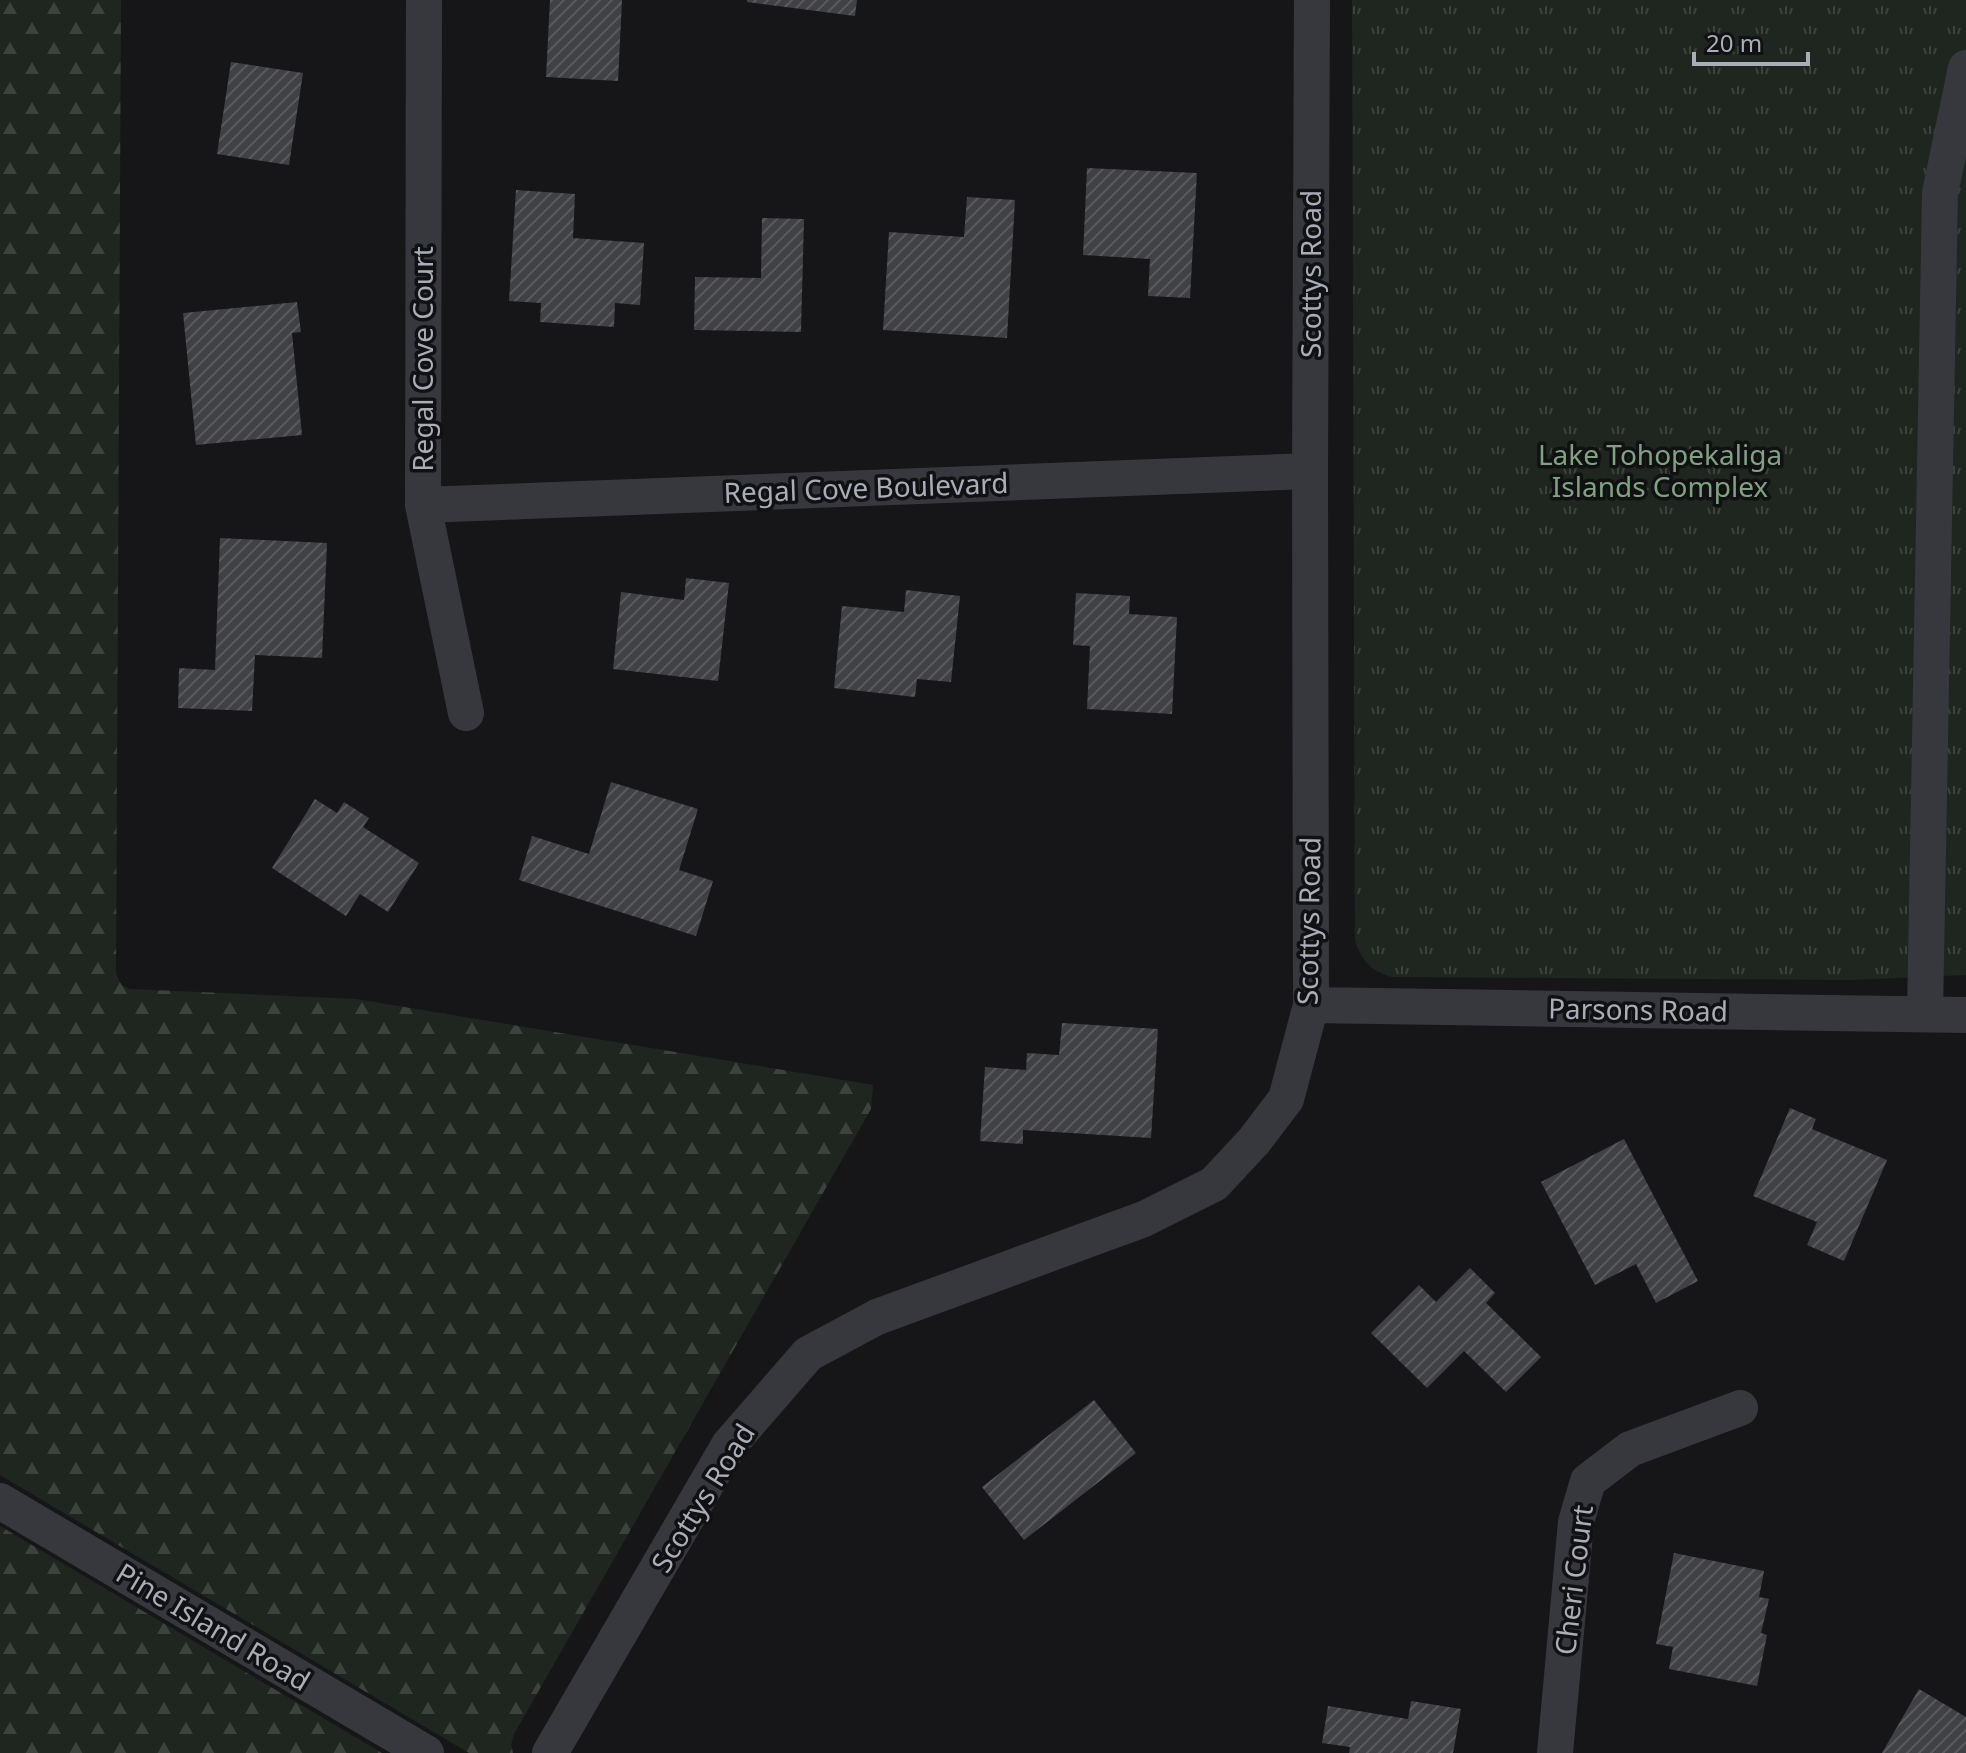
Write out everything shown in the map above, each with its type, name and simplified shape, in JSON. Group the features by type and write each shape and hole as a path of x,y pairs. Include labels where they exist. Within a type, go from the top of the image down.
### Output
{"street":[{"name":"Regal Cove Court","path":"424,0 423,505 466,713"},
{"name":"Scottys Road","path":"550,1753 729,1445 808,1354 877,1317 1144,1219 1214,1184 1254,1141 1286,1099 1311,1005 1312,0"},
{"path":"1925,1014 1940,193 1966,68"},
{"name":"Regal Cove Boulevard","path":"423,505 1310,471"},
{"name":"Parsons Road","path":"1311,1005 1966,1015"},
{"name":"Cheri Court","path":"1555,1753 1576,1522 1588,1481 1630,1449 1740,1408"},
{"name":"Pine Island Road","path":"0,1501 426,1753"}],"green space":[{"path":"0,0 121,0 116,973 121,984 131,989 356,999 873,1085 871,1109 514,1734 511,1745 513,1753 469,1753 0,1475"},
{"name":"Lake Tohopekaliga Islands Complex","path":"1352,0 1966,0 1966,975 1850,980 1392,977 1373,969 1361,954 1355,941"},
{"path":"0,1526 382,1753 0,1753"}],"building":[{"path":"550,0 622,0 618,81 546,77"},
{"path":"747,0 857,0 855,16"},
{"path":"231,62 303,73 289,165 217,154"},
{"path":"1087,168 1197,173 1190,298 1148,296 1150,259 1083,255"},
{"path":"516,190 575,194 573,238 644,243 640,305 615,303 614,327 540,322 541,303 509,301"},
{"path":"967,197 1015,200 1007,338 883,330 889,232 964,237"},
{"path":"762,218 804,219 801,332 694,330 695,277 761,278"},
{"path":"297,302 301,332 292,333 302,435 196,445 183,313"},
{"path":"220,538 327,543 322,658 255,655 252,711 178,708 179,668 215,670"},
{"path":"686,578 729,583 718,681 613,669 621,592 684,600"},
{"path":"906,590 960,596 951,682 917,679 915,697 834,688 842,606 904,612"},
{"path":"1076,593 1130,596 1129,614 1177,617 1172,714 1087,709 1090,646 1073,645"},
{"path":"611,782 698,809 679,870 713,881 696,936 519,880 532,836 589,854"},
{"path":"315,799 337,813 344,802 369,818 363,827 419,863 388,912 360,894 346,916 272,868"},
{"path":"1062,1023 1158,1029 1151,1138 1023,1130 1023,1144 980,1141 985,1067 1026,1070 1027,1053 1059,1055"},
{"path":"1790,1108 1816,1119 1812,1129 1887,1160 1844,1261 1807,1245 1817,1222 1753,1196"},
{"path":"1624,1139 1698,1281 1656,1303 1636,1264 1595,1285 1541,1182"},
{"path":"1470,1268 1495,1293 1486,1303 1541,1357 1506,1392 1464,1351 1427,1388 1371,1333 1419,1285 1436,1302"},
{"path":"1094,1400 1136,1453 1024,1540 982,1487"},
{"path":"1674,1553 1764,1571 1759,1597 1769,1599 1761,1633 1767,1635 1757,1686 1669,1669 1673,1647 1656,1644"},
{"path":"1919,1689 1966,1717 1966,1753 1882,1753"},
{"path":"1411,1701 1461,1709 1453,1753 1349,1753 1350,1747 1322,1743 1328,1706 1408,1719"}]}
